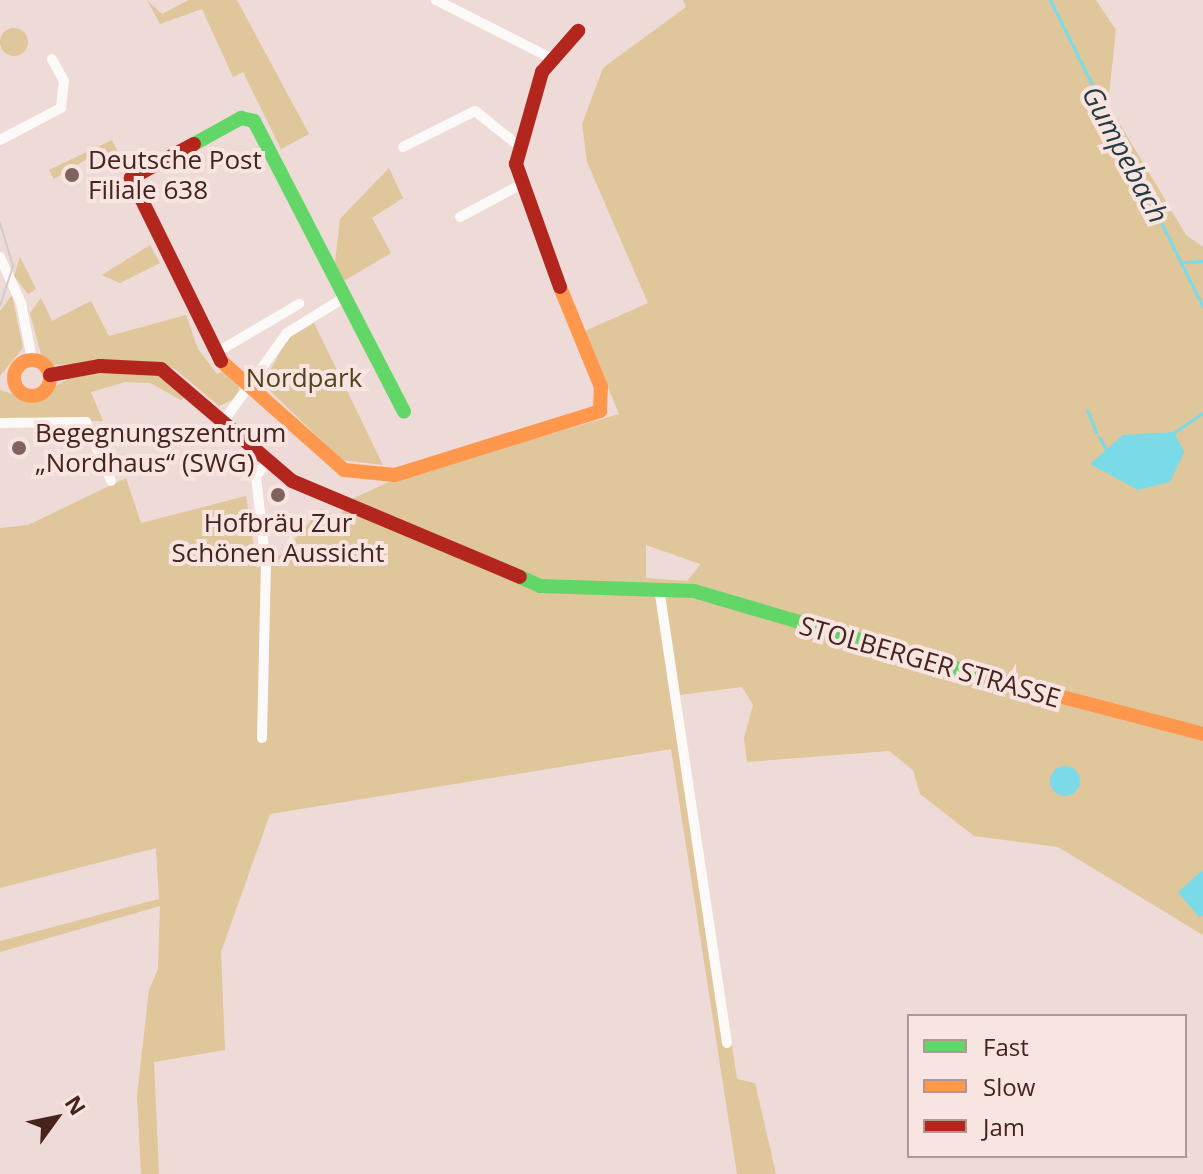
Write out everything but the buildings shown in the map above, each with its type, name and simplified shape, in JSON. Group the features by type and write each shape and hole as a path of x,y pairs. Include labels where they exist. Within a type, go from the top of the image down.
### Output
{"street":[{"path":"436,0 454,3 551,58"},
{"path":"404,412 254,121 241,118 131,178 214,354 334,464 373,477 600,411 601,387 518,186 519,146 551,58 578,31"},
{"path":"0,140 61,108 64,81 52,59"},
{"path":"403,147 475,111 519,146"},
{"path":"460,217 518,186"},
{"path":"0,257 21,303 32,359 50,375 48,387 32,396 7,383 16,369 32,359"},
{"path":"225,419 253,388 287,333 345,297"},
{"path":"214,354 299,304"},
{"name":"STOLBERGER STRASSE","path":"50,375 100,366 161,369 225,419 268,461 322,496 540,586 694,591 839,639 1203,734"},
{"path":"0,423 86,422 111,481"},
{"path":"262,738 266,568 256,476 268,461"},
{"path":"659,588 727,1043"}],"green space":[{"path":"147,0 162,14 189,0 237,0 309,134 281,149 243,72 233,77 202,9 160,24"},
{"path":"683,0 1096,0 1116,30 1108,104 1186,235 1203,247 1203,935 1058,847 974,836 920,794 913,770 889,751 747,762 744,738 753,705 742,687 680,695 737,1079 755,1083 776,1174 737,1174 671,749 270,814 221,952 225,1050 154,1062 159,1174 141,1174 137,1096 149,990 158,969 160,906 0,952 0,941 159,899 156,848 0,888 0,528 28,525 126,478 141,523 246,496 257,568 282,554 321,509 339,517 354,498 391,481 619,414 585,331 648,303 587,162 582,124 603,68 686,7","holes":["646,545 700,564 687,581 646,578"]},
{"path":"14,28 24,32 28,42 24,52 14,56 4,52 0,42 4,32"},
{"path":"112,140 126,169 118,173 105,148 54,179 49,170"},
{"path":"389,168 403,198 372,218 391,253 344,281 335,263 340,219"},
{"path":"150,245 160,263 120,283 102,275"},
{"path":"20,257 36,289 28,294 14,276"},
{"path":"12,295 23,348 0,376 0,311"},
{"path":"41,298 52,321 91,301 109,336 186,315 198,349 217,374 226,370 237,382 241,396 219,406 175,369 145,361 52,365 41,354 30,313"},
{"name":"Nordpark","path":"314,323 383,465 342,460 263,384 287,339"},
{"path":"126,370 158,375 189,394 181,400 150,383 125,382 91,392 103,421 0,419 0,390 31,400 70,378"}],"water":[{"path":"1174,432 1184,452 1170,482 1138,490 1090,464 1123,435"},
{"path":"1065,766 1076,770 1080,781 1076,792 1065,796 1054,792 1050,781 1054,770"},
{"path":"1203,870 1203,916 1199,917 1178,892"}],"waterway":[{"name":"Gumpebach","path":"1050,0 1203,307"},
{"path":"1184,262 1203,261"},
{"path":"1087,410 1096,432"},
{"path":"1173,433 1203,413"},
{"path":"1099,437 1107,451"}],"tram line":[{"path":"0,223 13,266 0,306"}],"traffic: fast":[{"path":"194,144 241,118 254,121 404,412"},
{"path":"520,577 540,586 694,591 990,678"}],"traffic: slow":[{"path":"221,361 344,470 395,475 600,411 601,387 560,287"},
{"path":"32,360 45,365 50,378 45,391 32,396 19,391 14,378 19,365 32,360"},
{"path":"990,678 1203,734"}],"traffic: jam":[{"path":"560,287 516,164 542,72 578,31"},
{"path":"194,144 131,178 221,361"},
{"path":"50,375 100,366 161,369 292,481 520,577"}],"place":[{"name":"Deutsche Post Filiale 638","path":"72,175"},
{"name":"Begegnungszentrum „Nordhaus“ (SWG)","path":"19,448"},
{"name":"Hofbräu Zur Schönen Aussicht","path":"278,495"}]}
